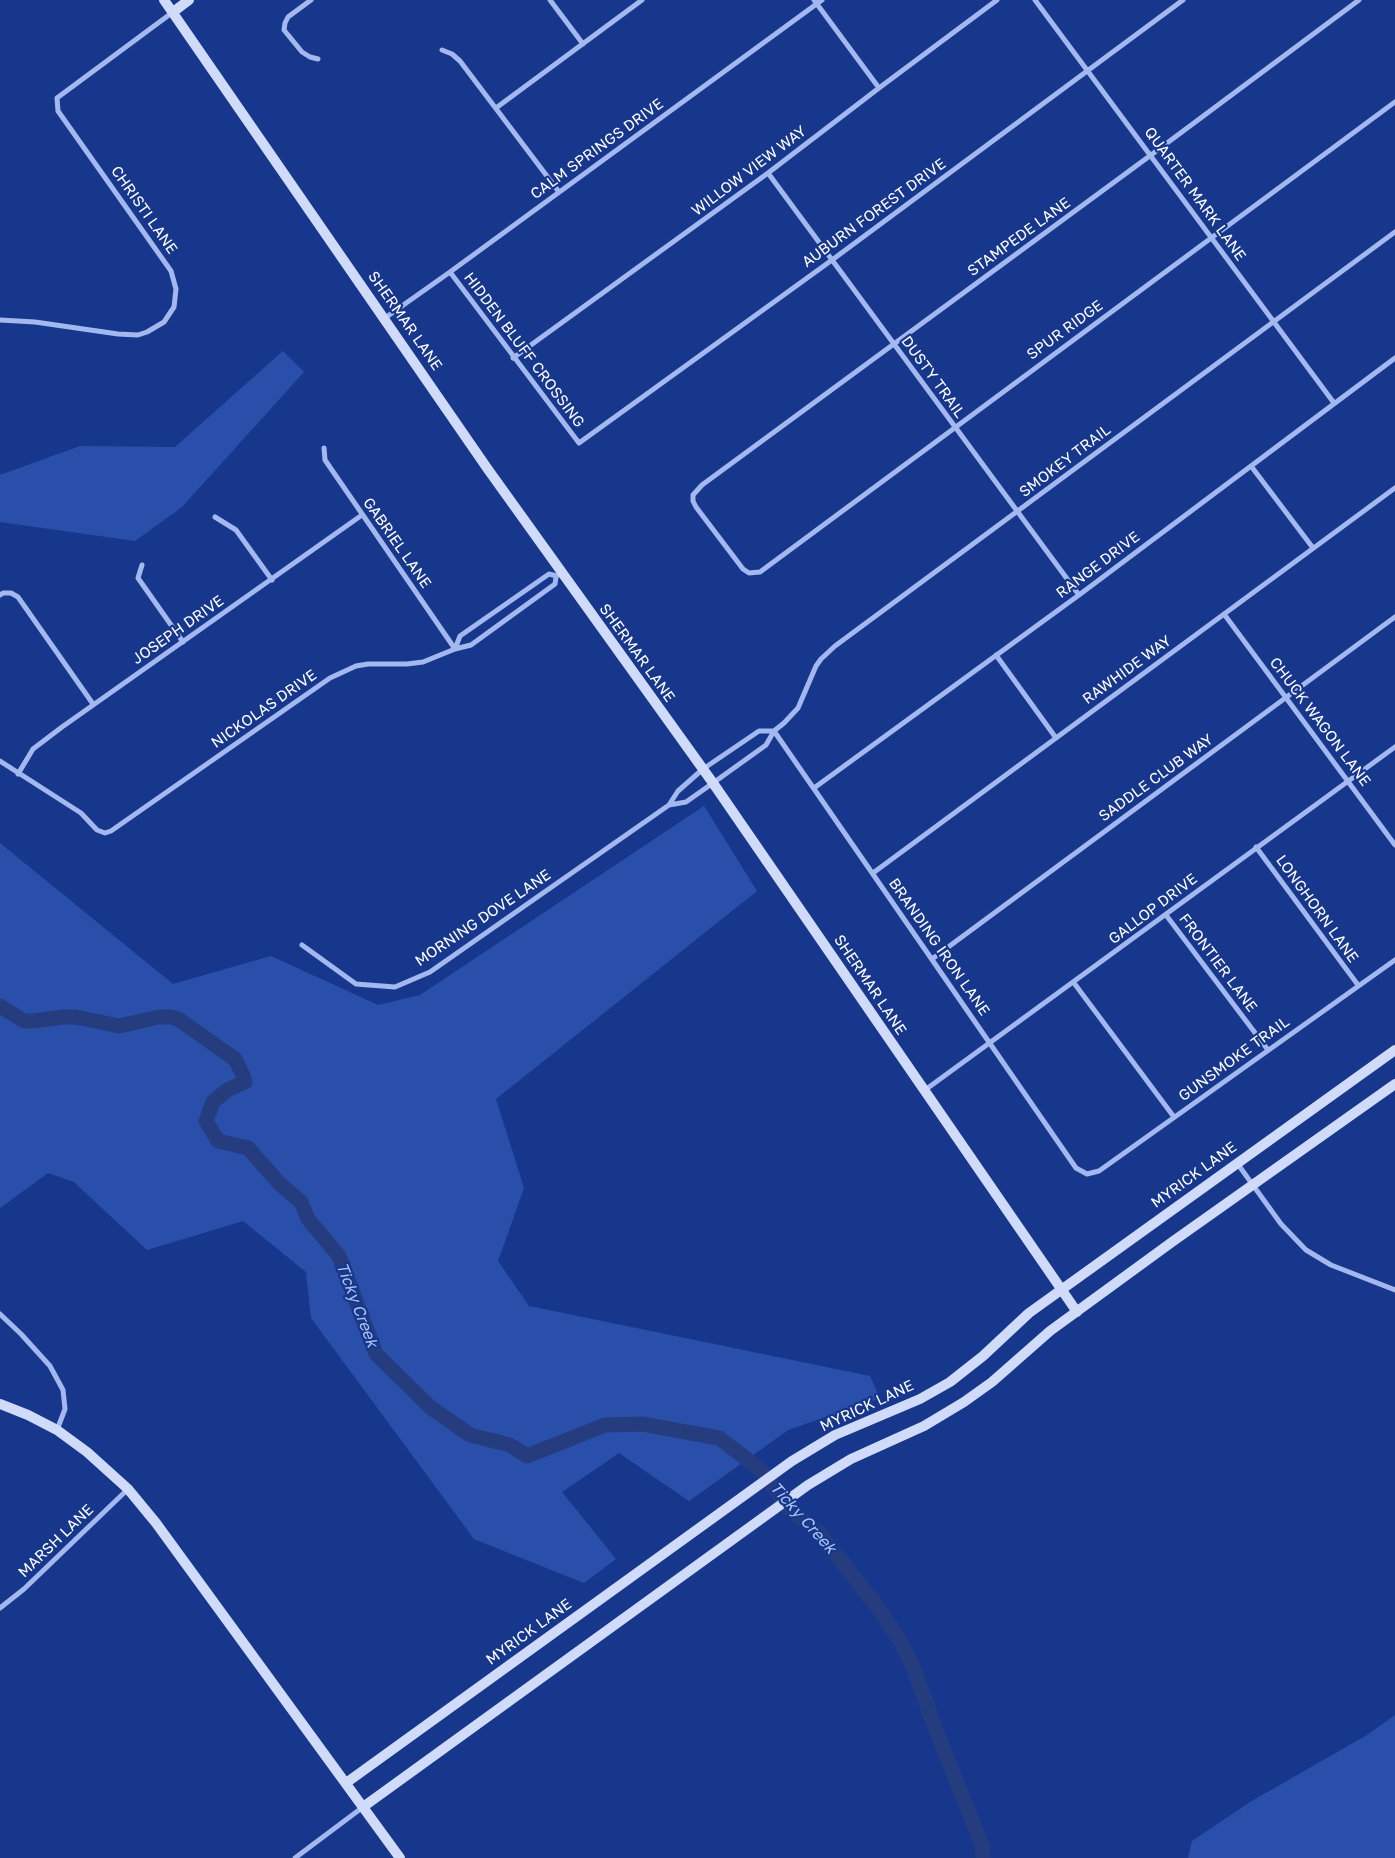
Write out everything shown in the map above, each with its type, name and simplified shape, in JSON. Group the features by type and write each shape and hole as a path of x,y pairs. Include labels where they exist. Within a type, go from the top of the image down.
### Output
{"street":[{"name":"SHERMAR LANE","path":"164,0 311,216 385,318 559,575 713,783 1077,1312"},
{"path":"173,12 189,0"},
{"path":"310,0 288,17 284,30 296,47 310,57 318,59"},
{"path":"550,0 583,44"},
{"path":"496,108 642,0"},
{"name":"CALM SPRINGS DRIVE","path":"385,318 559,192 815,2 822,0"},
{"name":"WILLOW VIEW WAY","path":"512,358 768,173 998,0"},
{"name":"QUARTER MARK LANE","path":"1035,0 1334,403"},
{"name":"AUBURN FOREST DRIVE","path":"578,443 832,260 1183,0"},
{"name":"STAMPEDE LANE","path":"749,572 738,565 696,507 693,501 694,495 702,485 1359,0"},
{"path":"815,2 879,88"},
{"name":"CHRISTI LANE","path":"0,320 34,322 138,335 164,322 174,307 176,289 171,271 58,111 57,98 173,12"},
{"path":"442,50 452,54 460,61 559,192"},
{"name":"SPUR RIDGE","path":"749,572 760,572 1395,102"},
{"name":"DUSTY TRAIL","path":"768,173 1079,595"},
{"name":"SMOKEY TRAIL","path":"713,783 766,745 774,730 784,723 798,708 812,673 828,652 1395,232"},
{"name":"HIDDEN BLUFF CROSSING","path":"450,272 512,358 578,443"},
{"name":"RANGE DRIVE","path":"814,788 1079,595 1395,358"},
{"name":"GABRIEL LANE","path":"324,448 324,460 455,649"},
{"path":"1251,466 1313,548"},
{"name":"RAWHIDE WAY","path":"873,873 1395,488"},
{"name":"JOSEPH DRIVE","path":"18,774 33,749 362,515"},
{"path":"215,517 236,530 272,580"},
{"path":"142,565 138,578 183,642"},
{"path":"455,649 460,636 549,574 559,575"},
{"name":"NICKOLAS DRIVE","path":"18,774 81,813 97,830 105,833 118,827 330,678 356,666 423,662 455,649 471,645 555,584 559,575"},
{"path":"0,596 3,593 11,592 18,597 94,704"},
{"name":"CHUCK WAGON LANE","path":"1224,614 1395,845"},
{"name":"SADDLE CLUB WAY","path":"932,959 1395,617"},
{"path":"996,655 1056,738"},
{"name":"SMOKEY TRAIL","path":"703,769 759,730 774,730"},
{"name":"BRANDING IRON LANE","path":"774,730 1076,1168 1086,1174"},
{"name":"GALLOP DRIVE","path":"924,1090 1395,746"},
{"path":"0,761 18,774"},
{"name":"MORNING DOVE LANE","path":"302,945 356,984 395,987 430,972 669,805 678,791 703,769"},
{"name":"MORNING DOVE LANE","path":"669,805 686,802 713,783"},
{"name":"LONGHORN LANE","path":"1256,847 1358,985"},
{"name":"FRONTIER LANE","path":"1166,915 1268,1050"},
{"name":"GUNSMOKE TRAIL","path":"1086,1174 1094,1174 1099,1171 1395,960"},
{"path":"1074,982 1174,1118"},
{"name":"MYRICK LANE","path":"346,1783 792,1462 835,1435 920,1399 950,1382 983,1356 1029,1313 1395,1050"},
{"path":"295,1858 808,1485 851,1459 924,1426 964,1402 992,1382 1050,1331 1395,1084"},
{"path":"1237,1162 1281,1224 1306,1250 1331,1264 1395,1290"},
{"path":"0,1314 50,1366 63,1390 65,1408 57,1430"},
{"path":"0,1404 28,1415 57,1430 87,1452 128,1489 156,1523 400,1858"},
{"name":"MARSH LANE","path":"0,1608 24,1589 128,1489"}],"shaded area":[{"path":"283,351 304,372 182,507 135,541 0,522 0,475 80,446 175,447"},
{"path":"704,806 757,891 496,1099 524,1188 498,1261 529,1306 870,1376 880,1398 788,1430 689,1501 619,1453 562,1492 616,1559 584,1583 474,1539 311,1318 306,1272 243,1221 147,1250 74,1182 48,1173 0,1208 0,843 173,984 271,956 378,1005 420,995"},
{"path":"1395,1715 1395,1858 1188,1858 1192,1841 1250,1802 1367,1735"}],"waterway":[{"name":"Ticky Creek","path":"0,1006 24,1021 76,1017 119,1026 159,1017 171,1017 178,1019 235,1059 245,1082 227,1090 213,1102 206,1121 218,1141 248,1148 280,1184 301,1202 308,1219 339,1256 376,1354 430,1407 470,1435 510,1445 527,1456 605,1425 642,1424 719,1438 761,1470 790,1509 819,1533 879,1609 900,1641 913,1667 935,1728 982,1845 983,1858"}]}
